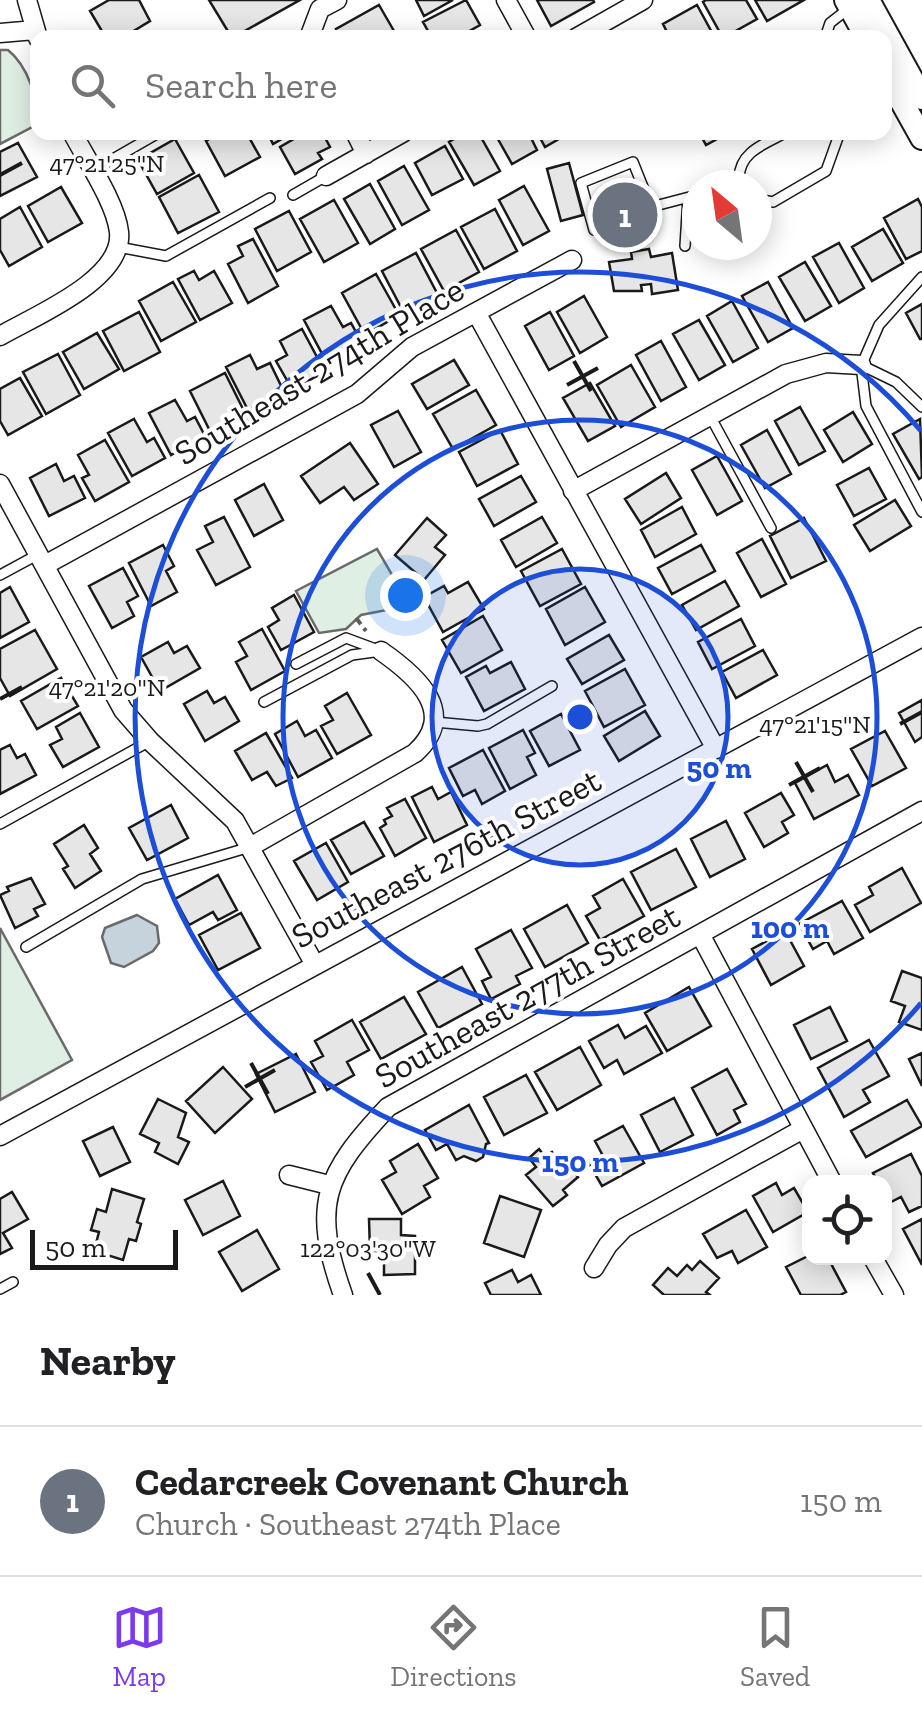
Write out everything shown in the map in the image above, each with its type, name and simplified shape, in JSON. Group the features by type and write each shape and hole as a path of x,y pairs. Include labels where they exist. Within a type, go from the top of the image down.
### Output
{"street":[{"path":"27,0 35,30"},
{"path":"312,30 320,9 336,0"},
{"path":"506,0 523,30"},
{"path":"590,30 644,0"},
{"path":"855,2 864,30"},
{"path":"855,2 875,30"},
{"path":"0,34 30,34"},
{"path":"892,55 922,98"},
{"path":"892,84 922,138"},
{"path":"0,336 84,289 118,247 114,214 76,140"},
{"path":"359,140 366,154"},
{"path":"326,176 390,140"},
{"name":"Southeast 274th Place","path":"42,560 357,394 412,347 572,260"},
{"path":"477,314 716,748"},
{"path":"573,491 786,374 810,365 862,365"},
{"path":"0,484 123,710 150,741 235,821 315,966"},
{"name":"Southeast 276th Street","path":"0,1136 922,637"},
{"path":"250,847 415,754 428,741 435,722 430,700 414,674 381,651"},
{"name":"Southeast 277th Street","path":"329,1185 367,1130 388,1108 922,812"},
{"path":"701,936 828,1175"},
{"path":"594,1268 624,1228 803,1129"},
{"path":"288,1175 329,1185 325,1236 342,1295"},
{"path":"878,1265 894,1295"}],"lane":[{"path":"828,30 830,23 855,2"},
{"path":"92,171 146,140"},
{"path":"740,170 748,154 773,140"},
{"path":"772,202 826,171 837,140"},
{"path":"652,207 633,162 581,183 594,230 682,199"},
{"path":"293,195 326,176"},
{"path":"118,247 166,256 270,198"},
{"path":"922,277 879,325 862,365 866,406 922,512"},
{"path":"862,365 896,382 922,407"},
{"path":"710,416 771,528"},
{"path":"0,575 42,560"},
{"path":"296,664 346,638 381,651"},
{"path":"264,702 352,655 381,651"},
{"path":"435,722 487,724 552,686"},
{"path":"0,824 150,741"},
{"path":"26,947 142,880 250,847"},
{"path":"0,1288 13,1282"}],"green space":[{"path":"0,50 8,50 30,84 30,128 0,144"},
{"path":"377,549 398,585 387,610 361,615 346,629 319,633 296,591"},
{"path":"0,928 72,1060 0,1100"}],"shaded area":[{"path":"137,915 157,926 159,943 153,951 124,967 111,963 102,937 105,928"}],"building":[{"path":"109,0 139,0 150,21 135,30 101,30 90,11"},
{"path":"209,0 300,0 246,30 227,30"},
{"path":"416,0 453,0 424,16"},
{"path":"466,0 480,25 471,30 428,30 423,22"},
{"path":"537,0 593,0 594,2 551,26"},
{"path":"746,0 757,19 737,30 719,30 703,2"},
{"path":"755,0 804,0 767,21"},
{"path":"379,5 393,30 337,30"},
{"path":"697,5 711,30 666,30 663,24"},
{"path":"176,140 194,173 157,194 138,160"},
{"path":"250,140 260,157 225,176 206,141"},
{"path":"292,140 326,140 330,147 318,153 322,159 295,174 280,147"},
{"path":"483,140 500,171 474,185 449,142"},
{"path":"498,140 532,140 537,150 512,164"},
{"path":"18,143 37,177 0,196 0,152"},
{"path":"445,146 463,179 432,195 415,163"},
{"path":"569,163 583,215 561,221 547,169"},
{"path":"404,166 429,210 402,225 378,181"},
{"path":"199,175 219,212 178,233 159,197"},
{"path":"370,184 395,229 370,244 344,199"},
{"path":"524,186 549,231 523,245 499,200"},
{"path":"61,187 82,223 48,242 28,206"},
{"path":"918,199 922,207 922,251 906,259 884,218"},
{"path":"334,200 358,243 324,262 300,219"},
{"path":"20,207 42,247 9,266 0,250 0,219"},
{"path":"495,209 517,251 484,269 461,227"},
{"path":"289,211 311,252 277,271 255,229"},
{"path":"883,229 903,263 872,281 852,247"},
{"path":"456,230 479,272 444,291 421,249"},
{"path":"253,239 278,286 248,303 228,264 243,256 238,246"},
{"path":"839,243 864,288 839,303 813,257"},
{"path":"649,249 651,257 672,253 678,290 652,294 651,284 641,285 642,291 614,291 609,262 632,259 631,252"},
{"path":"416,253 438,295 404,313 382,271"},
{"path":"805,262 831,306 805,321 779,277"},
{"path":"194,271 199,280 214,271 232,303 200,320 178,279"},
{"path":"376,274 399,315 365,335 342,293"},
{"path":"173,282 196,322 161,341 139,301"},
{"path":"768,282 793,328 768,342 742,296"},
{"path":"584,296 607,337 580,353 557,312"},
{"path":"732,301 758,348 733,362 707,316"},
{"path":"922,304 922,339 920,339 906,313"},
{"path":"331,306 343,327 351,323 363,345 327,363 304,320"},
{"path":"139,312 160,352 124,371 103,331"},
{"path":"550,312 574,356 549,370 525,326"},
{"path":"699,320 725,365 699,380 673,334"},
{"path":"302,329 325,372 292,389 276,361 287,355 280,341"},
{"path":"97,333 119,369 84,389 63,352"},
{"path":"661,341 686,387 661,401 636,355"},
{"path":"58,354 80,395 46,414 23,372"},
{"path":"250,355 257,369 270,363 284,392 248,410 226,367"},
{"path":"454,360 469,385 427,409 412,384"},
{"path":"631,365 655,407 621,427 597,385"},
{"path":"225,373 246,415 211,433 190,391"},
{"path":"20,378 42,416 8,435 0,421 0,389"},
{"path":"590,383 615,426 588,441 563,398"},
{"path":"476,390 496,425 453,449 433,414"},
{"path":"175,400 187,421 195,417 205,436 171,455 149,413"},
{"path":"800,407 825,451 799,465 775,421"},
{"path":"398,411 421,452 394,467 371,425"},
{"path":"853,412 872,444 843,462 824,430"},
{"path":"134,419 147,442 154,438 165,458 132,476 108,433"},
{"path":"920,419 922,477 919,479 893,434"},
{"path":"500,430 518,464 477,486 459,452"},
{"path":"767,430 791,474 765,488 741,445"},
{"path":"105,440 129,482 95,501 82,478 89,475 78,455"},
{"path":"350,443 378,484 354,500 344,487 320,503 301,476"},
{"path":"717,456 742,501 717,515 692,470"},
{"path":"56,464 64,481 74,476 85,498 49,516 30,478"},
{"path":"869,468 886,499 854,516 837,485"},
{"path":"666,473 681,498 641,524 625,499"},
{"path":"521,476 536,502 494,526 479,499"},
{"path":"264,484 283,520 254,536 235,500"},
{"path":"895,500 911,526 870,551 854,525"},
{"path":"682,507 696,534 655,557 641,530"},
{"path":"224,517 250,567 216,585 197,550 213,542 205,526"},
{"path":"542,517 557,543 516,567 501,540"},
{"path":"427,518 446,535 435,547 445,555 424,580 395,555"},
{"path":"804,518 826,561 791,578 770,536"},
{"path":"762,539 786,584 761,597 737,553"},
{"path":"163,545 174,566 166,571 177,592 151,606 129,563"},
{"path":"701,545 715,571 672,594 658,568"},
{"path":"562,549 581,584 540,606 521,571"},
{"path":"123,568 138,596 127,602 134,616 112,628 89,586"},
{"path":"725,581 739,606 696,630 682,605"},
{"path":"468,582 484,609 443,632 424,597 444,586 448,593"},
{"path":"10,587 29,622 0,638 0,593"},
{"path":"585,587 605,622 565,645 546,609"},
{"path":"294,595 314,632 281,650 268,627 279,620 272,608"},
{"path":"483,616 502,650 461,673 442,640"},
{"path":"741,619 755,646 712,669 698,642"},
{"path":"262,629 285,671 251,690 236,662 247,656 239,642"},
{"path":"35,630 57,669 10,696 0,678 0,649"},
{"path":"609,635 624,660 582,684 567,659"},
{"path":"168,642 174,653 187,646 200,668 160,691 141,657"},
{"path":"763,650 777,675 736,698 722,672"},
{"path":"511,662 525,689 484,711 466,677 486,666 490,673"},
{"path":"625,669 645,705 604,727 585,691"},
{"path":"61,678 78,706 37,729 21,701"},
{"path":"207,691 214,703 225,697 239,721 205,741 184,704"},
{"path":"347,693 371,735 337,754 321,726 333,720 325,706"},
{"path":"922,700 922,737 915,742 899,713"},
{"path":"645,711 660,736 619,761 604,736"},
{"path":"80,713 99,747 63,767 50,745 62,739 56,727"},
{"path":"561,714 580,750 549,766 530,731"},
{"path":"297,721 305,736 316,730 332,758 298,777 275,734"},
{"path":"523,730 535,753 527,757 536,775 510,789 489,748"},
{"path":"885,731 906,768 872,786 851,749"},
{"path":"266,733 292,778 276,786 267,772 252,780 235,751"},
{"path":"10,745 17,758 25,754 36,775 0,794 0,750"},
{"path":"483,750 505,791 482,804 475,790 463,796 449,768"},
{"path":"827,765 835,782 848,775 859,795 814,819 795,783"},
{"path":"432,787 438,799 451,792 467,825 434,842 412,797"},
{"path":"781,793 794,815 782,822 788,833 764,847 745,813"},
{"path":"405,799 426,838 395,856 380,828 392,816 387,808"},
{"path":"171,805 188,838 147,860 129,828"},
{"path":"726,821 745,859 710,877 691,839"},
{"path":"364,822 384,856 351,874 331,840"},
{"path":"84,825 98,848 90,854 101,871 75,888 63,869 68,866 54,844"},
{"path":"326,843 348,882 317,900 294,861"},
{"path":"676,849 696,887 651,910 631,872"},
{"path":"902,868 921,903 870,932 855,905 873,895 869,887"},
{"path":"218,875 237,910 218,920 213,912 189,925 175,899"},
{"path":"31,878 45,904 34,909 38,916 15,928 0,895 9,891 7,887"},
{"path":"623,879 644,916 600,940 586,916 600,908 593,896"},
{"path":"842,901 863,938 834,954 827,941 813,949 799,924"},
{"path":"567,905 588,943 545,967 524,929"},
{"path":"241,913 260,948 218,970 199,935"},
{"path":"511,930 532,968 516,976 520,984 491,999 482,981 491,977 476,949"},
{"path":"785,931 804,966 771,985 752,949"},
{"path":"462,967 482,1004 438,1028 418,992"},
{"path":"902,971 922,978 922,1030 899,1022 905,1006 891,1001"},
{"path":"689,987 711,1026 667,1051 645,1013"},
{"path":"404,997 426,1034 381,1059 360,1022"},
{"path":"830,1007 847,1041 811,1059 794,1025"},
{"path":"352,1020 369,1050 347,1062 354,1075 327,1090 311,1062 323,1056 315,1041"},
{"path":"618,1025 625,1038 646,1026 662,1053 624,1074 617,1060 604,1068 589,1041"},
{"path":"869,1040 889,1076 863,1090 870,1102 844,1117 818,1068"},
{"path":"580,1047 601,1085 557,1110 535,1072"},
{"path":"922,1053 922,1086 909,1059"},
{"path":"296,1054 315,1092 275,1112 256,1074"},
{"path":"223,1067 252,1099 215,1133 186,1101"},
{"path":"727,1069 746,1104 734,1110 740,1122 717,1135 692,1088"},
{"path":"526,1075 547,1113 504,1135 484,1097"},
{"path":"674,1098 693,1135 660,1152 641,1115"},
{"path":"158,1099 186,1113 178,1137 189,1142 178,1164 155,1152 159,1143 140,1134"},
{"path":"907,1100 922,1126 866,1157 851,1131"},
{"path":"469,1105 489,1143 483,1157 476,1161 464,1156 456,1160 447,1144 436,1150 425,1130"},
{"path":"623,1126 644,1163 602,1186 588,1162 602,1154 595,1141"},
{"path":"113,1127 130,1162 100,1176 83,1141"},
{"path":"418,1144 438,1178 424,1186 430,1197 402,1214 382,1180 396,1172 390,1161"},
{"path":"539,1149 545,1157 552,1152 561,1163 564,1160 578,1177 563,1190 567,1195 553,1206 526,1175 536,1167 529,1158"},
{"path":"911,1154 922,1176 922,1206 909,1212 901,1197 892,1202 892,1175 873,1173"},
{"path":"223,1181 240,1216 203,1235 185,1200"},
{"path":"776,1183 782,1195 794,1188 802,1202 802,1215 773,1232 753,1196"},
{"path":"112,1189 144,1199 136,1241 129,1239 123,1260 94,1251 99,1232 91,1230 97,1209 106,1212"},
{"path":"12,1192 28,1219 3,1233 12,1248 0,1254 0,1199"},
{"path":"500,1196 541,1210 524,1257 484,1243"},
{"path":"746,1210 767,1247 738,1263 732,1251 717,1258 703,1234"},
{"path":"369,1219 401,1219 401,1235 415,1236 415,1274 384,1275 384,1251 370,1251"},
{"path":"922,1219 922,1265 903,1229"},
{"path":"257,1230 279,1269 242,1291 219,1252"},
{"path":"802,1259 802,1265 832,1265 846,1292 801,1295 786,1267"},
{"path":"700,1261 719,1278 706,1292 710,1295 664,1295 653,1285 668,1268 677,1276 687,1265 692,1270"},
{"path":"512,1270 518,1282 531,1275 541,1295 491,1295 485,1283"}],"place":[{"name":"Cedarcreek Covenant Church","path":"625,215"}]}
